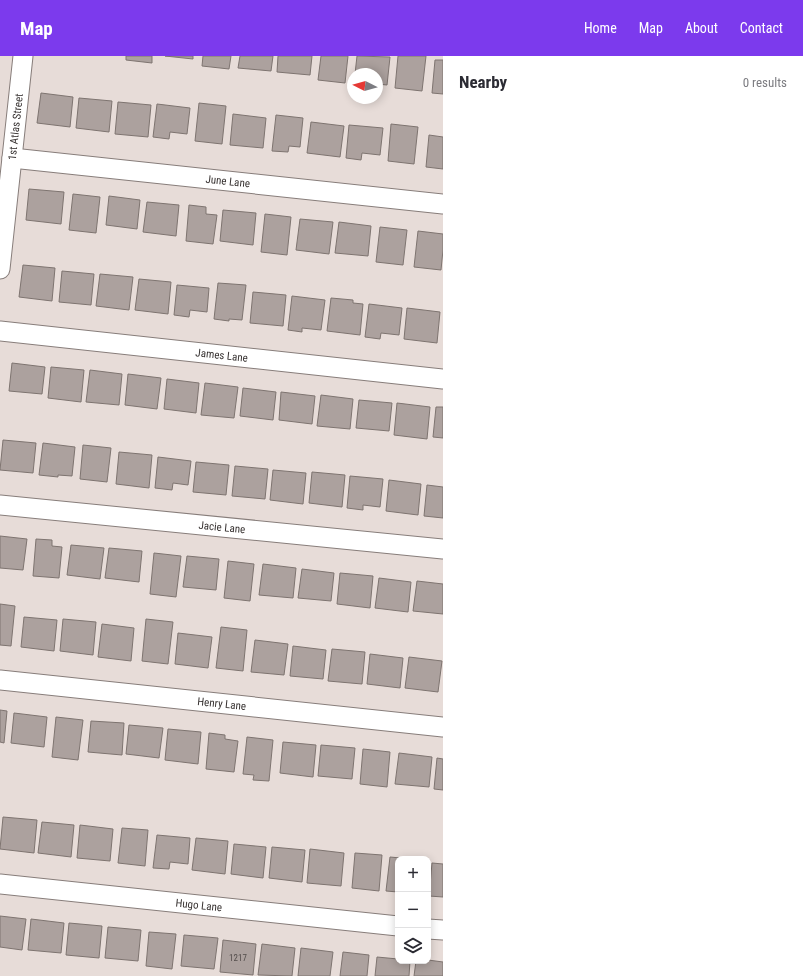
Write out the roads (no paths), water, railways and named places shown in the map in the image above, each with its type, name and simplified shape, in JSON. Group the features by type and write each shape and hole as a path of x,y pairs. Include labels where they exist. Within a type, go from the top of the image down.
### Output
{"street":[{"name":"1st Atlas Street","path":"0,269 23,56"},
{"name":"June Lane","path":"12,158 443,204"},
{"name":"James Lane","path":"0,331 443,380"},
{"name":"Jacie Lane","path":"0,505 443,549"},
{"name":"Henry Lane","path":"0,680 443,726"},
{"name":"Hugo Lane","path":"0,884 395,926"},
{"path":"431,929 443,930"}]}
